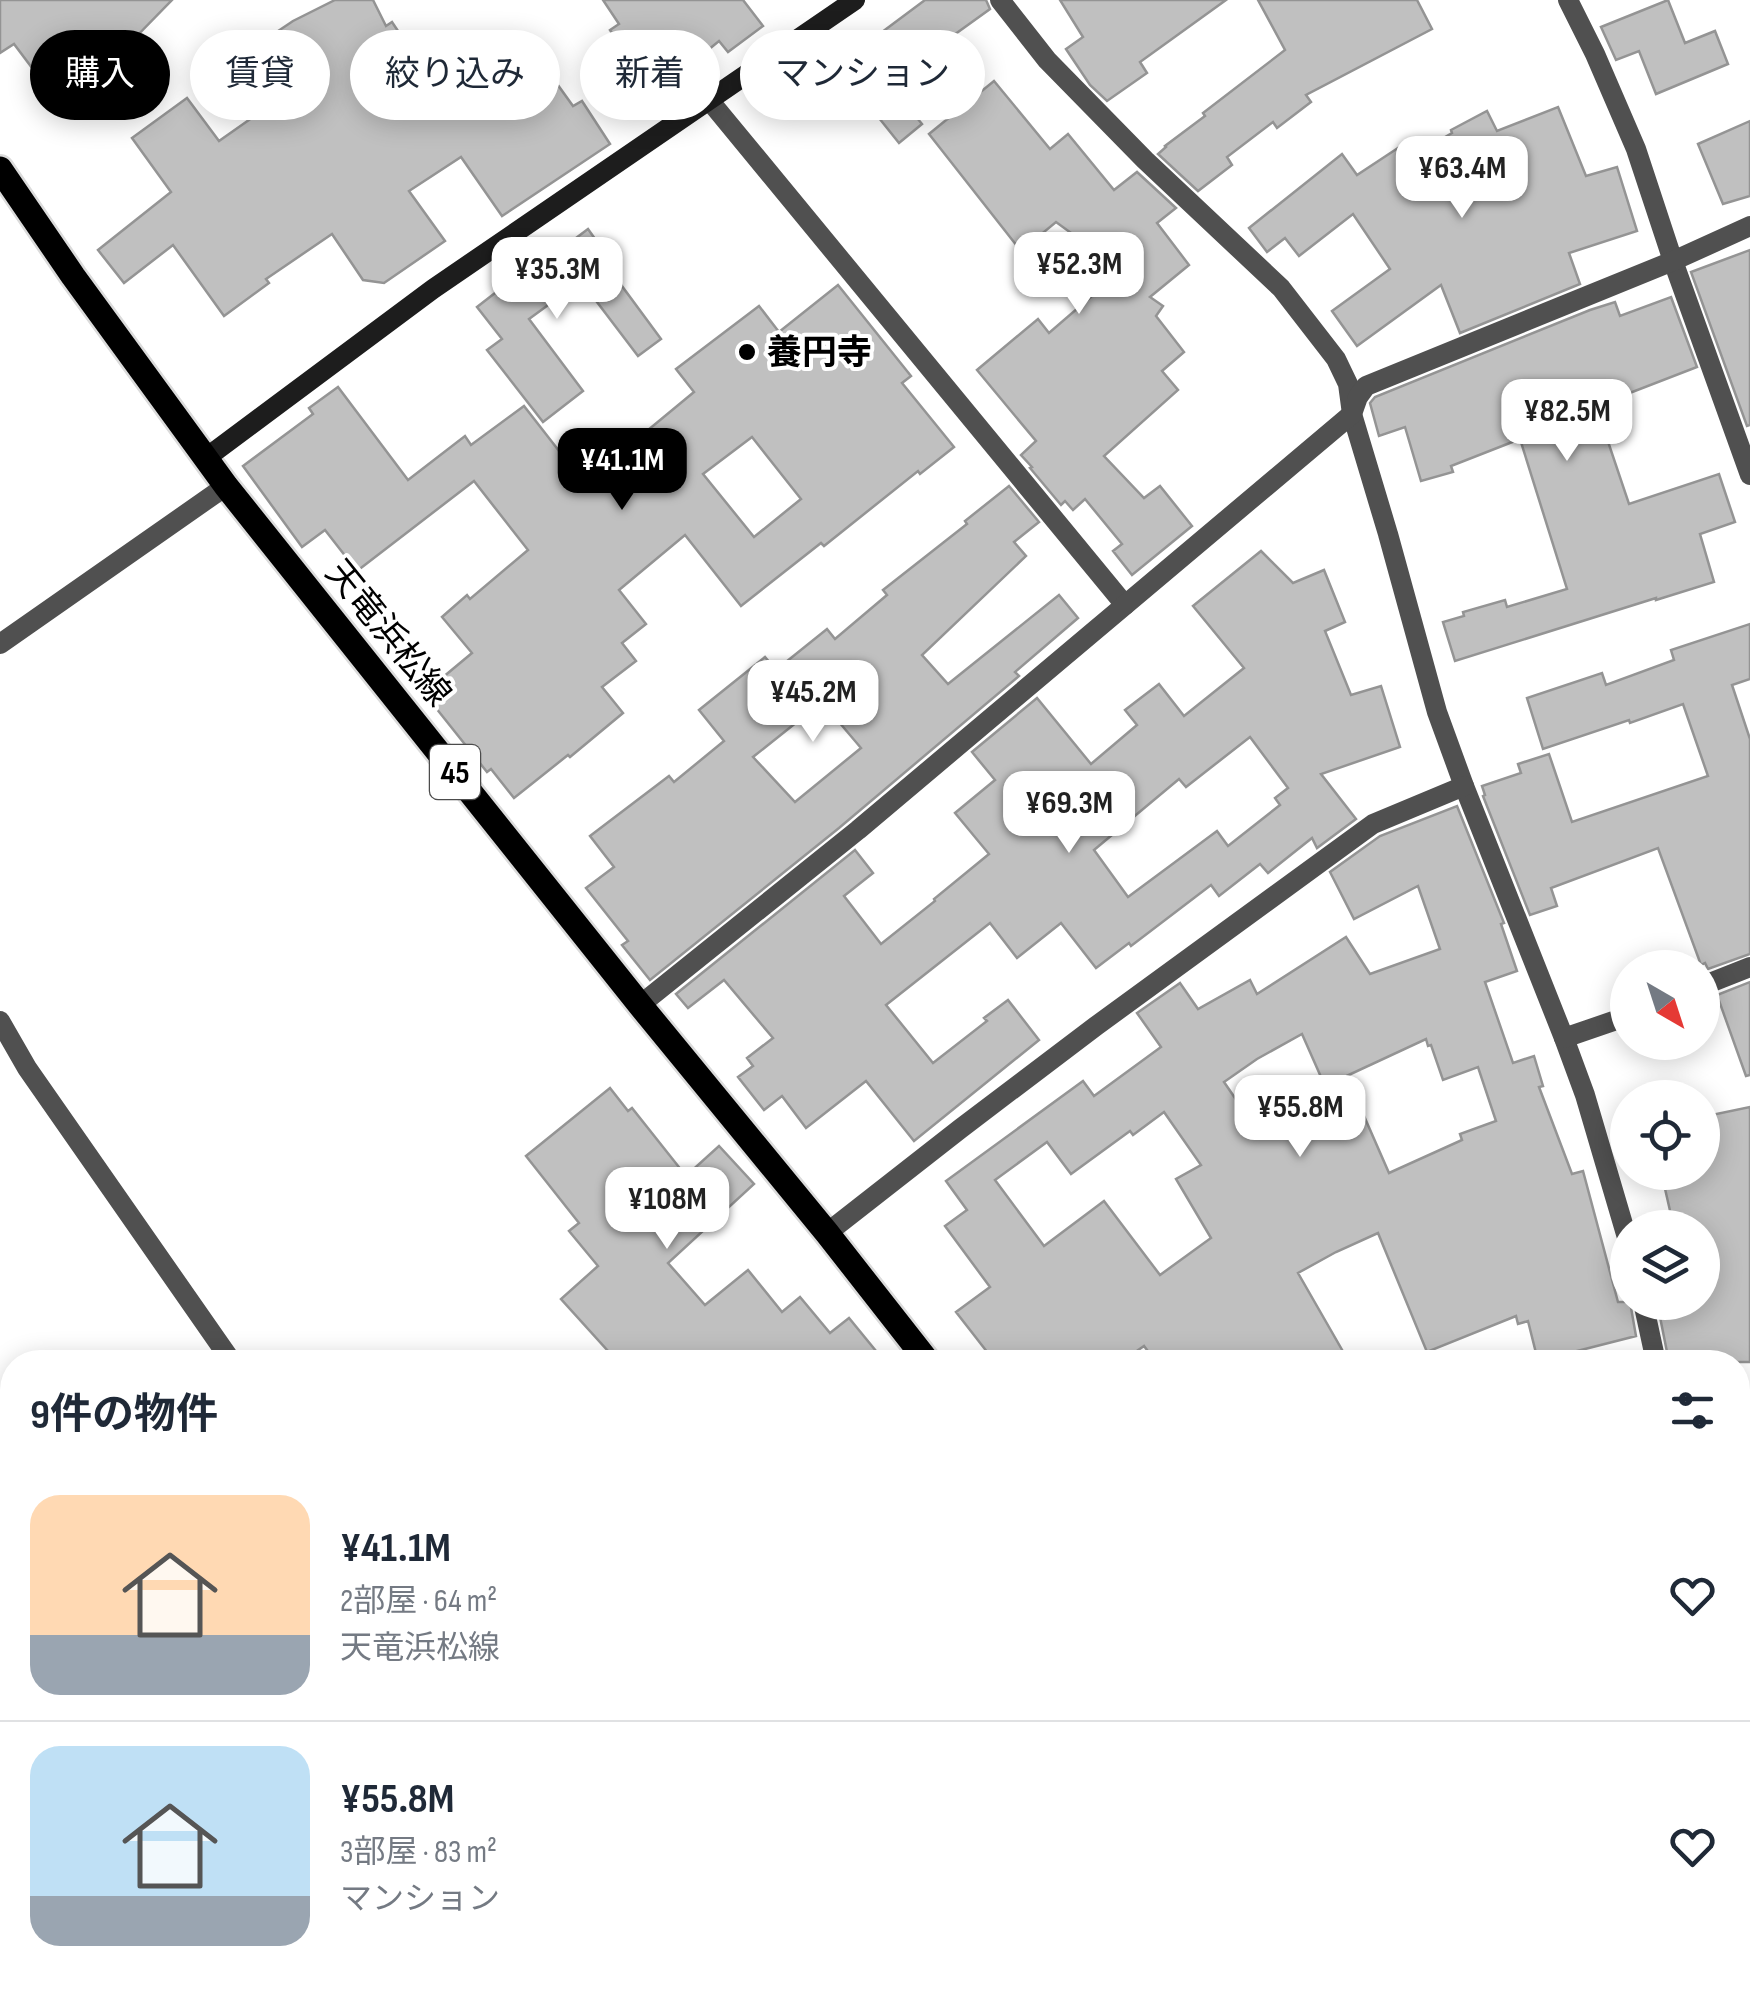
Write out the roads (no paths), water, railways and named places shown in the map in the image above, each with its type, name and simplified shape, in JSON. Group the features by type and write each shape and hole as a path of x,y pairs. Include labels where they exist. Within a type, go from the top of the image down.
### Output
{"main road":[{"name":"天竜浜松線","path":"0,168 73,276 226,486 919,1350"}],"street":[{"path":"720,93 855,0"},
{"path":"1000,0 1047,60 1280,288 1336,359 1348,384 1352,414 1437,712 1585,1094 1619,1210"},
{"path":"1568,0 1636,149 1750,475"},
{"path":"720,112 1125,605"},
{"path":"206,458 433,289 681,120"},
{"path":"640,1005 872,817 1352,414 1366,386 1750,226"},
{"path":"0,644 226,486"},
{"path":"827,1234 1050,1060 1373,824 1464,786"},
{"path":"1720,979 1750,967"},
{"path":"0,1021 27,1068 224,1350"},
{"path":"1564,1038 1610,1022"},
{"path":"1648,1320 1654,1350"}],"place":[{"name":"養円寺","path":"747,352"}]}
